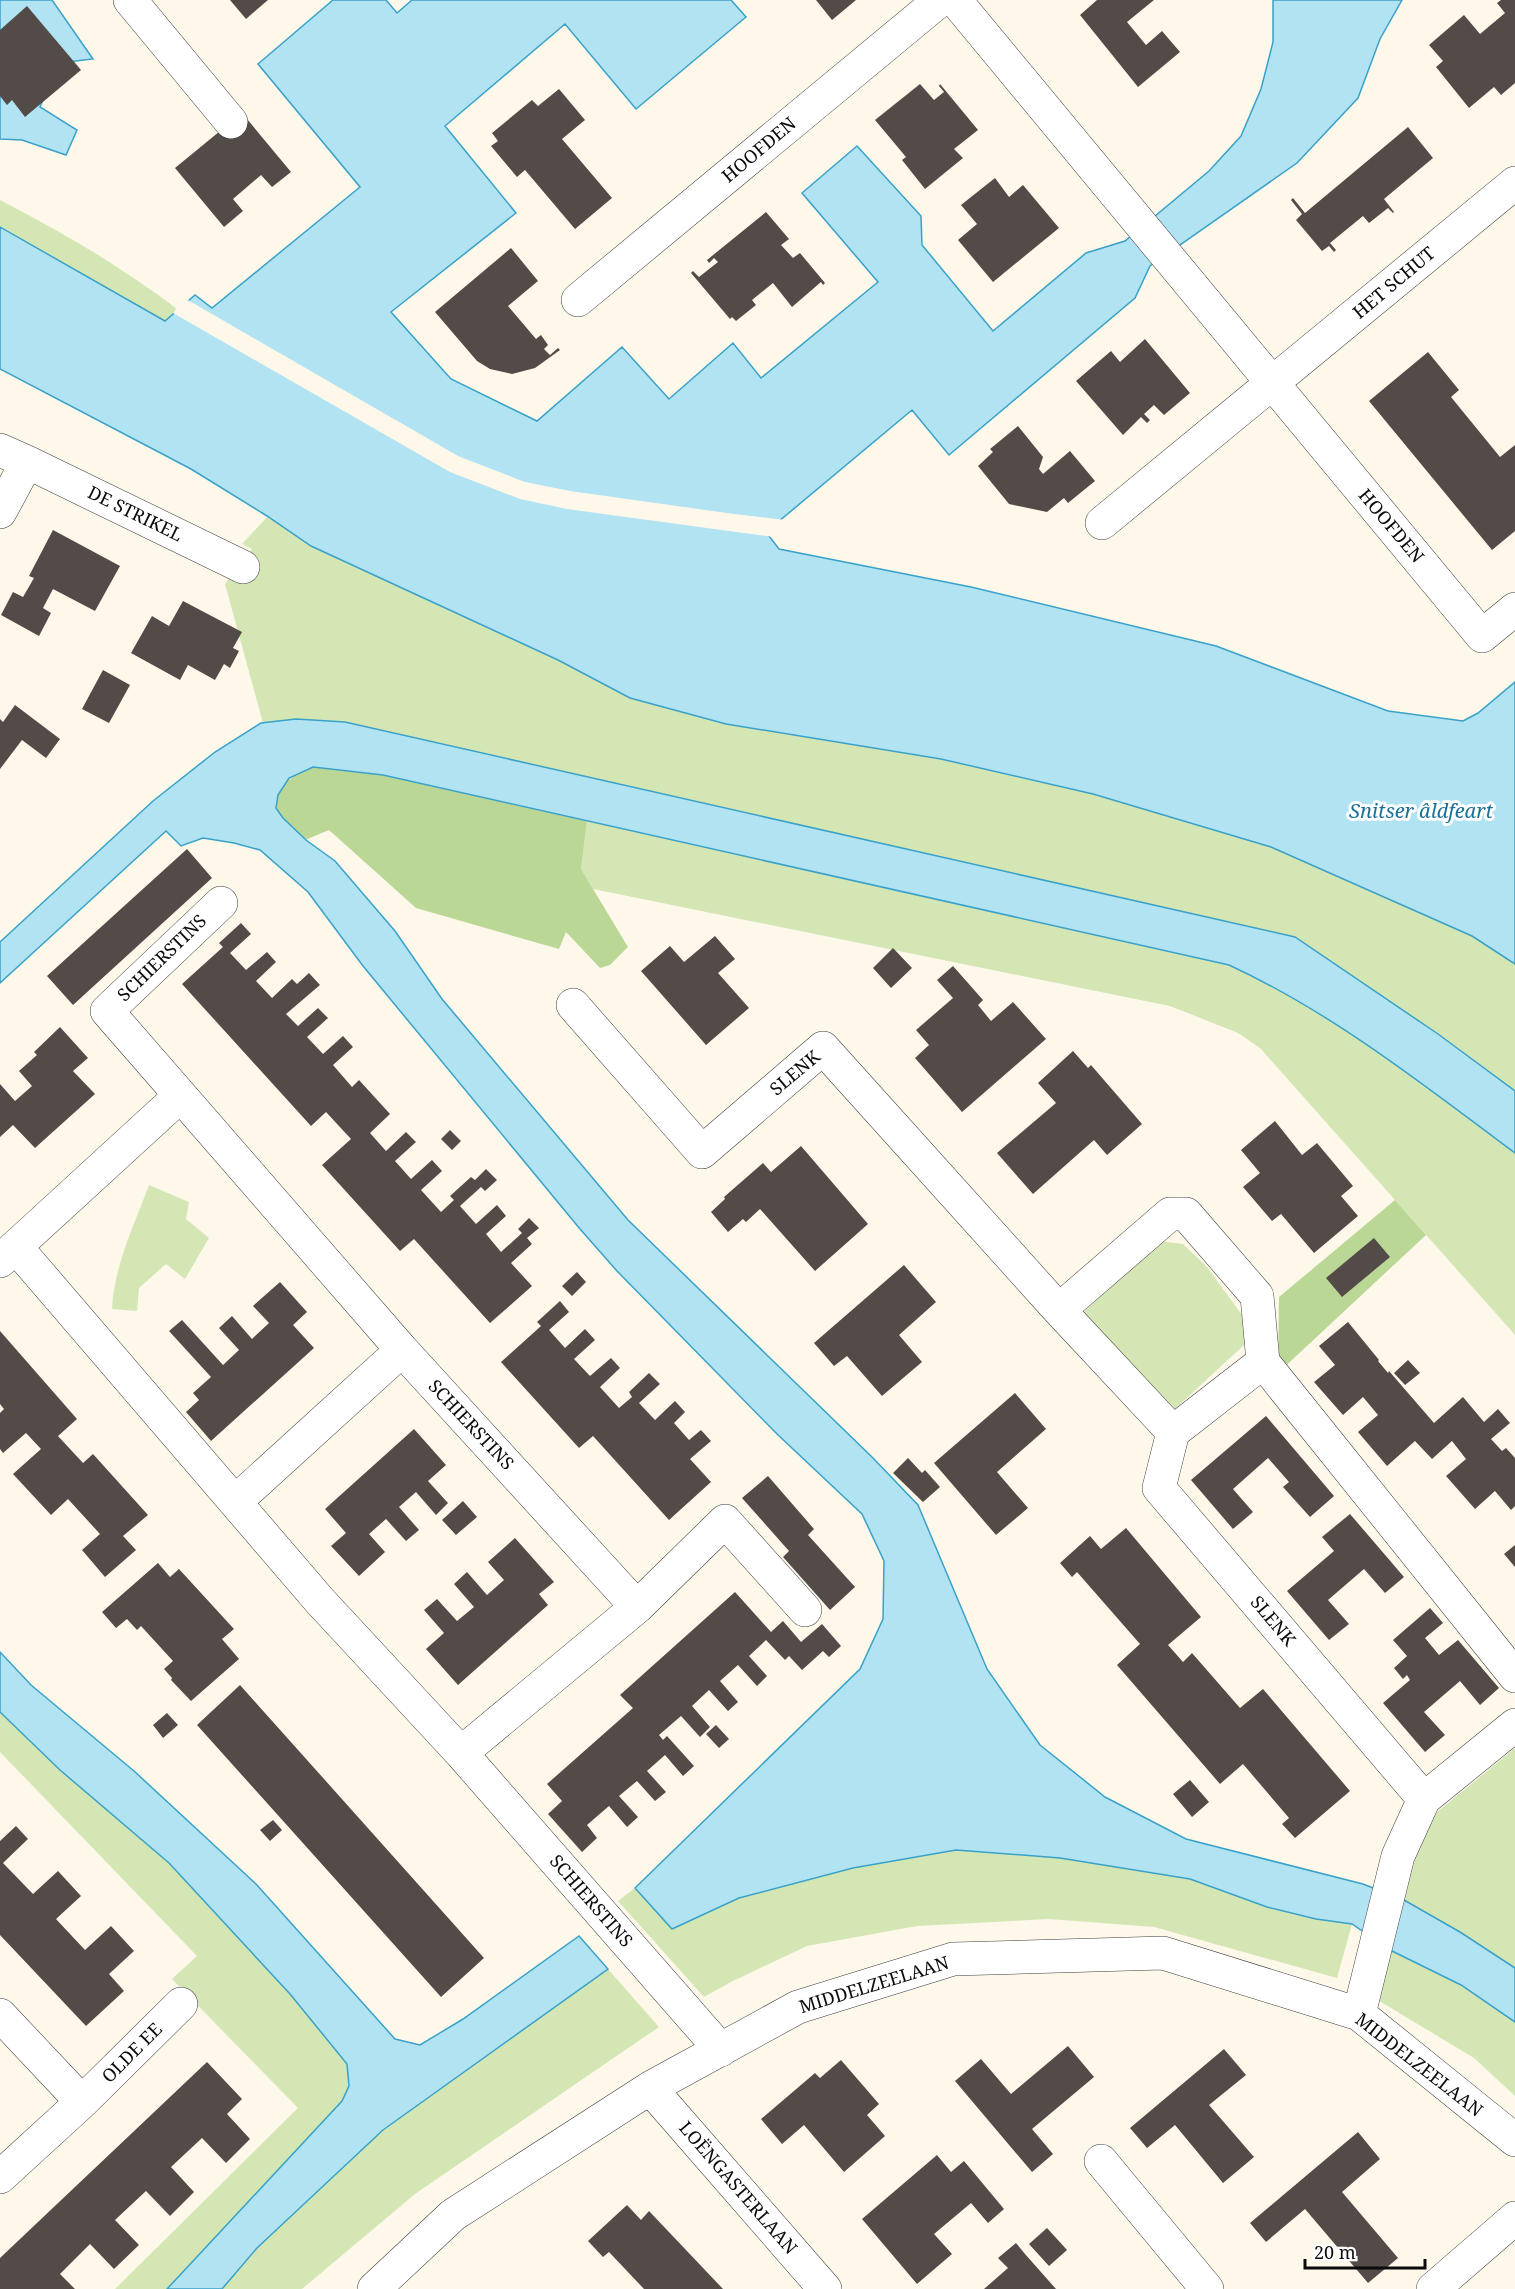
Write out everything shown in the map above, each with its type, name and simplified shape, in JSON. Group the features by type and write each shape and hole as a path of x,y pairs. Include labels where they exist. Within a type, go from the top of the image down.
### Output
{"street":[{"path":"130,0 231,122"},
{"name":"HOOFDEN","path":"578,300 940,0"},
{"name":"HOOFDEN","path":"955,0 1482,636 1515,609"},
{"name":"HET SCHUT","path":"1273,383 1515,183"},
{"path":"1102,523 1273,383"},
{"name":"DE STRIKEL","path":"0,513 14,456 243,567"},
{"name":"SCHIERSTINS","path":"221,903 107,1011 402,1350 637,1607"},
{"name":"SLENK","path":"573,1005 702,1152 824,1048 1059,1310 1173,1432 1159,1488 1424,1798"},
{"name":"SCHIERSTINS","path":"180,1096 8,1254 461,1753 721,2050"},
{"path":"1059,1310 1170,1214 1186,1214 1257,1296 1263,1362 1515,1676"},
{"path":"235,1502 402,1350"},
{"path":"1173,1432 1263,1362"},
{"path":"461,1753 637,1607 725,1521 804,1610"},
{"path":"1359,2014 1398,1856 1424,1798 1515,1725"},
{"name":"MIDDELZEELAAN","path":"374,2289 453,2215 650,2088 798,2007 953,1959 1163,1953 1359,2014 1515,2140"},
{"name":"OLDE EE","path":"0,2177 82,2102 181,2004"},
{"path":"0,2015 82,2102"},
{"name":"LOËNGASTERLAAN","path":"650,2088 825,2289"},
{"path":"1101,2162 1207,2289"},
{"path":"1433,2289 1515,2218"}],"green space":[{"path":"0,200 68,237 134,278 176,308 174,314 165,321 0,227"},
{"path":"268,516 311,546 558,660 630,698 726,724 941,759 1093,794 1271,847 1472,936 1515,964 1515,1091 1438,1034 1295,937 345,722 296,719 263,723 225,584 252,549 242,544"},
{"path":"313,767 382,775 587,821 581,869 628,947 610,965 600,968 566,932 559,949 416,908 329,830 305,840 278,812 276,799 278,792 287,781"},
{"path":"587,821 1229,965 1305,1005 1377,1052 1515,1153 1515,1335 1260,1048 1238,1033 1170,1006 593,889 581,869"},
{"path":"149,1185 189,1202 186,1219 209,1238 185,1279 166,1264 139,1288 137,1311 112,1309 121,1261"},
{"path":"1395,1200 1426,1235 1278,1373 1279,1297"},
{"path":"1160,1241 1183,1244 1207,1267 1245,1319 1244,1345 1164,1419 1076,1319"},
{"path":"0,1712 60,1770 169,1863 290,1994 347,2064 349,2086 342,2101 167,2289 115,2289 298,2108 172,1979 197,1956 0,1752"},
{"path":"1515,1748 1515,1968 1460,1932 1404,1900 1425,1822"},
{"path":"956,1850 1060,1858 1190,1879 1267,1907 1316,1919 1352,1924 1337,1978 1154,1927 1049,1919 917,1926 807,1946 704,1997 618,1901 635,1888 672,1929 739,1898 853,1868"},
{"path":"1390,1950 1461,1985 1515,2022 1515,2096 1474,2058 1376,1999"},
{"path":"608,1969 659,2027 415,2194 302,2289 222,2289 257,2248 383,2130"}],"water":[{"path":"0,0 52,0 93,59 59,63 40,107 77,130 66,155 22,140 0,139"},
{"name":"Snitser âldfeart","path":"333,0 386,0 397,13 412,0 731,0 746,17 636,109 565,24 445,126 516,213 391,312 451,379 537,421 622,347 669,399 733,343 761,378 878,282 802,193 857,146 921,216 922,245 993,331 1086,253 1125,241 1209,171 1241,136 1261,89 1273,42 1273,0 1402,0 1380,39 1358,98 1297,163 1150,266 1135,298 949,455 912,410 766,532 779,549 971,587 1216,646 1388,711 1463,721 1478,713 1515,682 1515,964 1472,936 1271,847 1093,794 941,759 726,724 630,698 558,660 311,546 191,469 0,369 0,227 165,321 195,295 212,308 360,187 258,64"},
{"path":"296,719 345,722 1295,937 1438,1034 1515,1091 1515,1153 1377,1051 1305,1005 1229,965 383,775 313,767 289,778 278,795 276,808 283,818 306,840 335,861 395,931 442,999 628,1220 873,1458 918,1505 987,1669 1040,1745 1105,1797 1186,1839 1363,1884 1404,1900 1460,1932 1515,1968 1515,2022 1461,1985 1390,1950 1352,1924 1316,1919 1267,1907 1190,1879 1060,1858 956,1850 853,1868 739,1898 672,1929 635,1888 860,1669 883,1619 884,1561 862,1514 777,1434 617,1271 363,966 308,892 260,850 203,838 181,846 166,831 0,983 0,942 153,801 215,752 261,723"},
{"path":"0,1652 31,1685 134,1771 256,1884 395,2039 420,2045 463,2019 579,1936 608,1969 383,2130 257,2248 222,2289 167,2289 342,2101 349,2086 347,2064 290,1994 169,1863 60,1770 0,1712"}],"pier":[{"path":"186,299 458,456 525,482 570,491 786,520 770,532 774,537 567,509 520,499 450,472 173,313"}],"building":[{"path":"230,0 268,0 246,19"},
{"path":"816,0 856,0 832,20"},
{"path":"1097,0 1154,0 1127,22 1146,45 1162,31 1180,52 1138,87 1080,15"},
{"path":"1501,0 1515,0 1515,83 1501,95 1494,87 1469,108 1436,67 1443,61 1429,45 1464,15 1480,34 1505,13 1497,3"},
{"path":"27,6 81,70 25,117 12,100 7,105 0,96 0,30"},
{"path":"920,84 934,100 944,92 940,84 978,130 954,149 963,158 925,189 902,160 906,157 875,120"},
{"path":"559,89 585,120 562,139 612,198 575,229 525,170 517,177 491,146 498,141 492,133 532,100 538,106"},
{"path":"242,113 291,172 272,187 261,175 233,199 243,211 224,227 175,168"},
{"path":"1408,127 1433,158 1384,199 1393,213 1388,208 1369,223 1363,216 1330,243 1336,250 1334,252 1329,246 1322,251 1296,220 1302,214 1291,200 1293,198 1305,213"},
{"path":"995,178 1009,197 1023,185 1059,228 993,282 958,240 977,224 961,205"},
{"path":"766,212 789,239 781,245 793,258 800,253 825,283 823,285 821,282 792,307 773,283 752,300 756,305 736,321 732,317 730,319 691,273 693,271 699,277 718,262 714,258 709,263 707,260"},
{"path":"511,248 538,281 508,306 536,339 541,335 548,345 544,349 550,355 558,348 560,350 535,368 512,374 490,369 477,361 435,312"},
{"path":"1145,339 1190,393 1164,415 1154,405 1144,414 1150,420 1147,423 1141,417 1123,435 1076,381 1111,351 1120,362"},
{"path":"1428,352 1459,390 1451,397 1500,457 1515,445 1515,531 1492,550 1369,401"},
{"path":"1018,426 1043,457 1039,469 1043,474 1070,451 1095,481 1068,503 1064,498 1047,512 1009,504 978,466 993,452 990,449"},
{"path":"53,530 120,566 95,611 53,589 43,608 51,613 39,636 1,615 13,592 23,597 34,578 29,576"},
{"path":"183,601 242,632 233,648 239,651 230,668 224,664 215,680 188,665 180,680 131,653 152,616 169,626"},
{"path":"103,670 130,685 109,723 82,709"},
{"path":"15,705 60,739 46,758 22,740 0,769 0,719 3,722"},
{"path":"187,849 212,878 73,1005 47,976"},
{"path":"241,923 251,934 230,953 246,970 267,952 276,962 256,981 272,998 292,979 297,984 309,973 320,985 286,1014 298,1026 318,1008 328,1018 307,1037 323,1054 343,1036 353,1047 333,1065 352,1087 359,1080 390,1114 370,1133 386,1151 406,1132 416,1142 395,1161 411,1179 432,1160 442,1171 421,1190 441,1212 454,1200 450,1196 471,1177 475,1180 486,1169 497,1180 485,1191 481,1187 460,1206 476,1224 497,1205 506,1216 486,1234 501,1252 522,1233 518,1229 529,1218 539,1228 527,1238 532,1244 511,1263 532,1286 490,1323 414,1239 400,1251 322,1165 351,1139 326,1112 311,1126 182,984 223,947 219,943"},
{"path":"715,936 735,959 718,973 749,1008 706,1045 641,971 670,946 684,962"},
{"path":"893,948 912,968 891,988 873,968"},
{"path":"953,966 983,1000 978,1005 991,1021 1013,1002 1046,1039 962,1112 915,1058 929,1045 916,1030 953,998 937,980"},
{"path":"60,1027 88,1058 73,1071 95,1094 35,1148 13,1125 0,1137 0,1084 15,1101 32,1086 19,1071 37,1055 34,1052"},
{"path":"1073,1051 1088,1068 1091,1065 1142,1124 1107,1155 1094,1140 1033,1194 997,1153 1056,1103 1038,1083"},
{"path":"1275,1121 1302,1155 1317,1143 1353,1186 1341,1196 1358,1216 1314,1253 1281,1214 1272,1221 1243,1187 1260,1173 1241,1150"},
{"path":"450,1130 461,1141 452,1150 441,1139"},
{"path":"801,1146 868,1224 815,1271 760,1209 746,1222 743,1219 728,1232 711,1212 725,1199 724,1197 763,1163 771,1172"},
{"path":"1374,1238 1390,1257 1342,1297 1326,1278"},
{"path":"904,1265 936,1302 899,1335 922,1362 882,1396 847,1356 834,1366 814,1343"},
{"path":"577,1272 586,1282 572,1296 562,1286"},
{"path":"280,1282 307,1312 293,1325 314,1348 211,1441 186,1412 199,1400 193,1393 211,1377 169,1331 182,1320 223,1365 239,1350 219,1328 232,1316 252,1339 269,1323 253,1306"},
{"path":"560,1301 569,1312 549,1330 565,1348 585,1329 595,1340 574,1359 590,1376 611,1358 620,1368 600,1387 619,1408 632,1397 629,1392 649,1373 660,1384 639,1403 655,1420 675,1401 685,1412 674,1423 689,1440 701,1430 711,1441 690,1459 711,1482 669,1520 593,1436 579,1448 501,1362 541,1326 537,1322"},
{"path":"1348,1322 1388,1373 1389,1371 1434,1423 1463,1397 1484,1422 1498,1409 1510,1423 1491,1439 1502,1451 1506,1448 1515,1458 1515,1506 1511,1510 1495,1491 1475,1509 1446,1476 1466,1459 1452,1441 1432,1459 1415,1441 1387,1466 1358,1432 1378,1415 1363,1397 1343,1415 1314,1382 1335,1365 1319,1346"},
{"path":"0,1331 77,1419 58,1436 83,1463 93,1454 148,1515 123,1536 136,1550 105,1577 82,1550 100,1534 68,1499 51,1515 13,1474 41,1449 26,1433 3,1453 0,1449 0,1413 4,1409 0,1404"},
{"path":"1408,1360 1420,1373 1405,1385 1394,1373"},
{"path":"1015,1393 1046,1429 997,1472 1028,1508 996,1535 934,1463"},
{"path":"1266,1416 1334,1496 1310,1517 1283,1487 1289,1482 1268,1458 1233,1489 1253,1512 1233,1529 1191,1480"},
{"path":"414,1429 446,1465 428,1481 448,1503 436,1515 416,1492 399,1507 419,1530 406,1541 386,1519 369,1534 385,1552 359,1576 331,1546 346,1533 325,1509"},
{"path":"908,1458 922,1473 925,1470 940,1487 923,1502 893,1473"},
{"path":"768,1476 814,1529 808,1535 855,1587 830,1610 783,1557 789,1551 742,1498"},
{"path":"463,1501 477,1517 456,1535 442,1520"},
{"path":"1350,1514 1404,1577 1385,1593 1364,1569 1328,1600 1349,1624 1329,1640 1287,1591 1334,1551 1322,1537"},
{"path":"1126,1528 1201,1617 1168,1645 1183,1662 1192,1653 1240,1708 1263,1689 1350,1791 1295,1838 1282,1824 1289,1818 1243,1764 1220,1784 1117,1665 1140,1644 1077,1572 1072,1577 1060,1563 1090,1536 1101,1549"},
{"path":"515,1538 554,1582 539,1594 548,1605 458,1685 426,1649 444,1633 424,1610 437,1599 457,1621 474,1607 454,1584 467,1572 487,1595 504,1580 488,1562"},
{"path":"1515,1545 1515,1567 1504,1554"},
{"path":"158,1563 170,1577 179,1569 234,1629 222,1639 239,1659 191,1701 164,1669 173,1661 141,1626 137,1630 127,1619 116,1628 102,1612"},
{"path":"735,1592 771,1632 783,1621 801,1642 822,1624 841,1646 829,1657 823,1651 802,1670 789,1656 785,1660 766,1640 749,1656 767,1676 757,1686 738,1665 720,1681 738,1702 728,1711 709,1690 692,1706 710,1727 700,1737 681,1716 659,1735 663,1740 667,1736 694,1766 683,1776 665,1755 647,1771 666,1792 655,1801 637,1781 619,1796 638,1817 627,1827 609,1806 587,1825 597,1838 582,1852 548,1814 562,1801 547,1784 633,1708 620,1695"},
{"path":"1430,1608 1443,1623 1425,1638 1439,1655 1458,1640 1499,1688 1480,1705 1460,1681 1424,1712 1445,1735 1425,1752 1383,1703 1410,1680 1407,1675 1403,1679 1394,1668 1407,1656 1393,1640"},
{"path":"240,1685 484,1958 441,1997 197,1725"},
{"path":"167,1713 178,1725 163,1738 153,1725"},
{"path":"716,1725 729,1739 719,1748 706,1734"},
{"path":"1190,1780 1209,1802 1192,1817 1173,1794"},
{"path":"273,1820 282,1830 270,1841 260,1830"},
{"path":"16,1826 28,1839 3,1863 33,1894 58,1871 81,1896 56,1919 85,1950 111,1926 134,1951 109,1974 124,1991 86,2026 0,1935 0,1841"},
{"path":"1068,2046 1094,2077 1032,2129 1053,2154 1032,2172 955,2081 981,2059 1011,2094"},
{"path":"1224,2049 1246,2075 1209,2105 1254,2157 1223,2183 1175,2125 1147,2148 1130,2128"},
{"path":"841,2060 879,2104 867,2115 885,2136 844,2172 804,2125 782,2144 761,2119 815,2073 820,2078"},
{"path":"207,2062 242,2099 227,2114 250,2139 226,2163 202,2138 171,2167 194,2192 170,2216 146,2191 115,2220 139,2245 114,2269 90,2244 60,2274 75,2289 0,2289 0,2258"},
{"path":"1358,2132 1380,2159 1342,2192 1398,2258 1368,2283 1305,2209 1266,2242 1250,2223"},
{"path":"937,2155 951,2172 964,2161 1004,2209 988,2223 971,2203 934,2234 952,2254 917,2284 862,2219"},
{"path":"627,2205 641,2220 649,2211 723,2289 644,2289 609,2252 603,2257 588,2241"},
{"path":"1047,2228 1067,2250 1049,2266 1029,2244"},
{"path":"1016,2243 1056,2289 984,2289 1008,2268 998,2258"}]}
